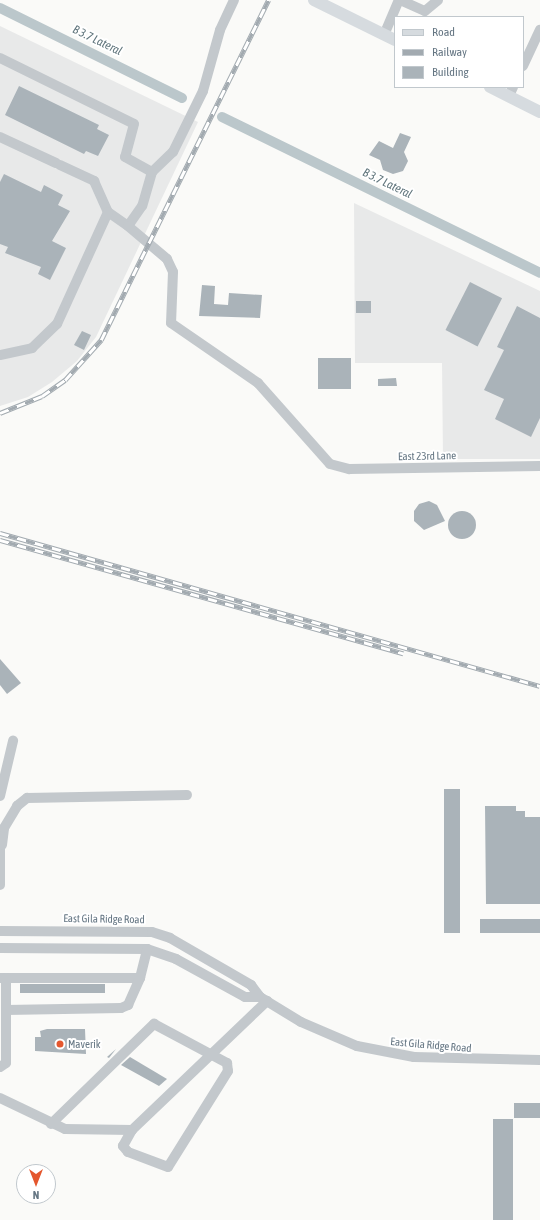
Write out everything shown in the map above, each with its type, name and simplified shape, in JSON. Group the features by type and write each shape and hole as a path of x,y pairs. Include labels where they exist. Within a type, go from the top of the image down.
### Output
{"main road":[{"path":"314,0 390,37"},
{"path":"494,88 511,92 540,112"}],"street":[{"path":"0,137 94,181 108,212 128,226 142,206 152,172 173,152 203,91 220,30 234,0"},
{"path":"395,16 399,0 425,11 438,0"},
{"path":"390,37 394,21"},
{"path":"524,64 540,30"},
{"path":"0,58 134,124 125,157 152,172"},
{"path":"0,355 32,348 57,324 108,212"},
{"name":"East 23rd Lane","path":"128,226 167,259 173,272 170,323 258,383 318,455 330,464 349,469 540,466"},
{"path":"0,796 13,741"},
{"path":"0,885 1,845 4,828 17,806 27,798 187,795"},
{"name":"East Gila Ridge Road","path":"0,931 152,932 170,938 251,985 264,999 330,1035 383,1052 461,1060 540,1060"},
{"name":"East Gila Ridge Road","path":"0,948 147,949 176,959 245,997 264,999"},
{"path":"6,1010 121,1008 128,1004 140,978 147,949"},
{"path":"0,1067 6,1063 6,1010 3,978 140,978"},
{"path":"51,1124 148,1026 159,1024 212,1054 227,1063 228,1071 168,1167 128,1152 123,1146 132,1130 212,1054 264,999"},
{"path":"0,1098 51,1124 65,1128 132,1130"}],"shaded area":[{"path":"0,26 198,122 96,337 77,361 52,382 28,397 0,406"},
{"path":"354,203 540,291 540,459 443,459 442,363 355,363"}],"building":[{"path":"19,86 99,125 97,129 109,135 98,156 86,151 84,154 5,115"},
{"path":"400,133 411,137 404,152 408,161 403,171 393,174 383,170 380,160 369,155 379,141 393,148"},
{"path":"4,174 41,192 44,185 63,195 58,205 70,211 52,241 66,248 50,280 38,274 41,267 5,253 8,247 0,244 0,182"},
{"path":"470,282 502,298 478,346 445,330"},
{"path":"202,285 215,286 214,304 228,305 229,293 262,295 260,318 199,316"},
{"path":"356,301 371,301 371,313 356,313"},
{"path":"517,306 540,318 540,418 531,437 495,419 504,399 484,390 504,350 497,347"},
{"path":"82,331 91,335 84,350 74,345"},
{"path":"318,358 351,358 351,389 318,389"},
{"path":"396,378 397,386 378,386 378,379"},
{"path":"429,501 437,505 445,521 424,530 414,521 414,511 419,504"},
{"path":"462,511 468,512 472,515 475,519 475,531 472,535 468,538 462,539 456,538 452,535 449,531 448,525 449,519 452,515 456,512"},
{"path":"0,659 21,683 7,694 0,685"},
{"path":"444,789 460,789 460,933 444,933"},
{"path":"485,806 516,806 516,811 525,811 525,817 540,817 540,904 486,904"},
{"path":"480,919 540,919 540,933 480,933"},
{"path":"20,984 105,984 105,993 20,993"},
{"name":"Maverik","path":"47,1029 85,1029 86,1054 35,1051 35,1037 41,1037 40,1031"},
{"path":"116,1049 109,1058 107,1057"},
{"path":"130,1057 167,1079 159,1086 121,1065"},
{"path":"514,1103 540,1103 540,1118 514,1118"},
{"path":"493,1119 513,1119 513,1220 493,1220"}],"waterway":[{"name":"B 3.7 Lateral","path":"0,8 182,98"},
{"name":"B 3.7 Lateral","path":"222,117 540,273"}],"railway":[{"path":"0,413 42,396 65,380 101,340 268,0"},
{"path":"0,533 540,686"},
{"path":"0,540 403,653"}],"place":[{"name":"Maverik","path":"60,1044"}]}
